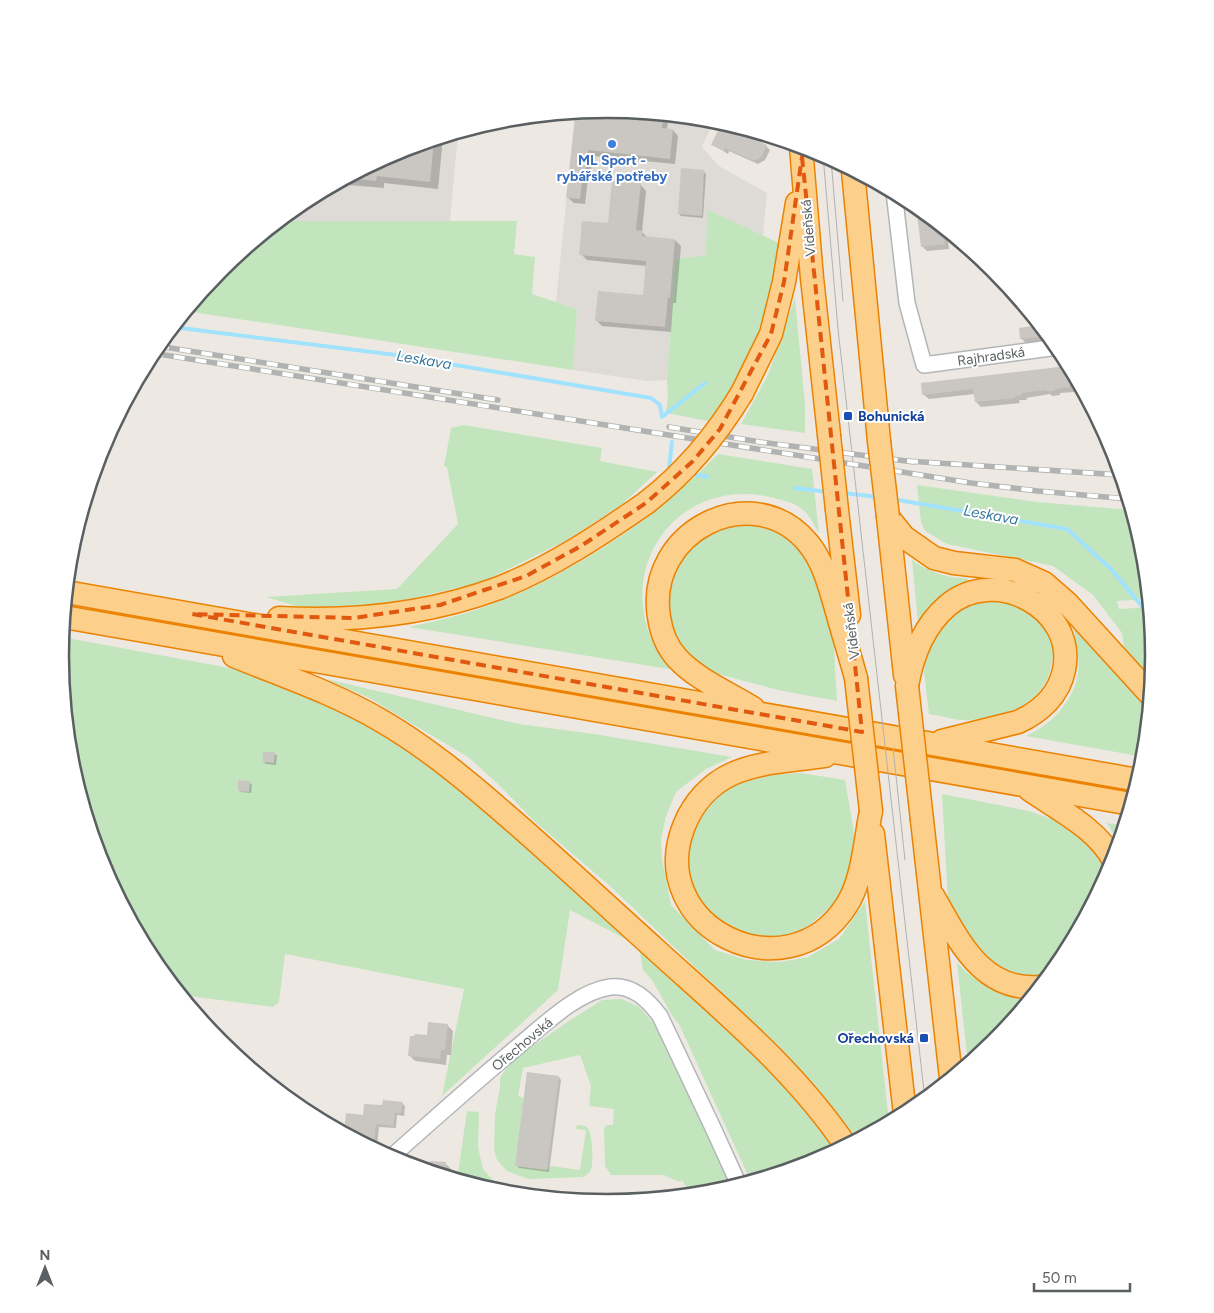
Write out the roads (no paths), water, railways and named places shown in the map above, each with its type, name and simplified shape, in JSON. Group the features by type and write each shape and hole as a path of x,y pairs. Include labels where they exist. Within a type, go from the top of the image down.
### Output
{"highway":[{"path":"192,614 289,619 344,618 387,615 440,605 499,588 526,576 581,546 646,503 698,456 720,429 742,393 771,334 780,299 794,222 801,155"},
{"name":"Vídeňská","path":"801,155 828,434 904,1105"},
{"path":"854,179 879,441 950,1071"},
{"path":"764,715 693,672 684,664 670,649 659,620 657,609 658,586 669,557 690,534 717,519 726,516 750,515 774,519 796,531 809,544 823,567 829,584 856,678"},
{"path":"888,517 914,546 934,558 954,564 1015,570 1044,583 1067,603 1144,688"},
{"path":"907,686 914,657 927,630 947,605 967,594 990,590 1011,592 1022,596 1049,614 1060,633 1065,654 1064,671 1059,686 1045,705 1028,718 1018,722 932,744"},
{"path":"72,593 1131,779"},
{"path":"70,618 1125,803"},
{"path":"189,638 337,697 380,720 440,760 523,829 746,1031 813,1101 842,1140"},
{"path":"845,754 763,765 744,770 718,782 709,790 687,819 679,844 678,871 686,896 692,908 705,923 721,936 733,942 769,949 790,946 811,939 826,929 838,917 852,895 860,871 871,811"},
{"path":"1023,785 1091,833 1108,852"},
{"path":"929,888 963,947 979,966 1005,983 1032,987"}],"street":[{"name":"Rajhradská","path":"895,202 907,303 924,365 1048,348"},
{"name":"Ořechovská","path":"397,1152 502,1060 562,1011 595,991 609,987 620,987 630,989 642,997 652,1005 660,1016 736,1178"}],"waterway":[{"name":"Leskava","path":"181,328 396,355 651,398 660,405 662,417 705,383"},
{"name":"Leskava","path":"672,442 669,469 673,469"},
{"name":"Leskava","path":"692,474 708,477"},
{"name":"Leskava","path":"795,488 828,492"},
{"name":"Leskava","path":"843,493 878,497"},
{"name":"Leskava","path":"892,499 1067,529 1111,569 1143,607"}],"tram line":[{"path":"824,164 838,329 924,1092"},
{"path":"832,168 843,301"},
{"path":"893,748 905,860"}],"railway":[{"path":"166,347 498,400"},
{"path":"161,354 971,483 1122,498"},
{"path":"669,427 760,442 914,462"},
{"path":"907,461 1114,475"}],"place":[{"name":"ML Sport - rybářské potřeby","path":"612,144"},
{"name":"Bohunická","path":"848,416"},
{"name":"Ořechovská","path":"924,1038"}]}
